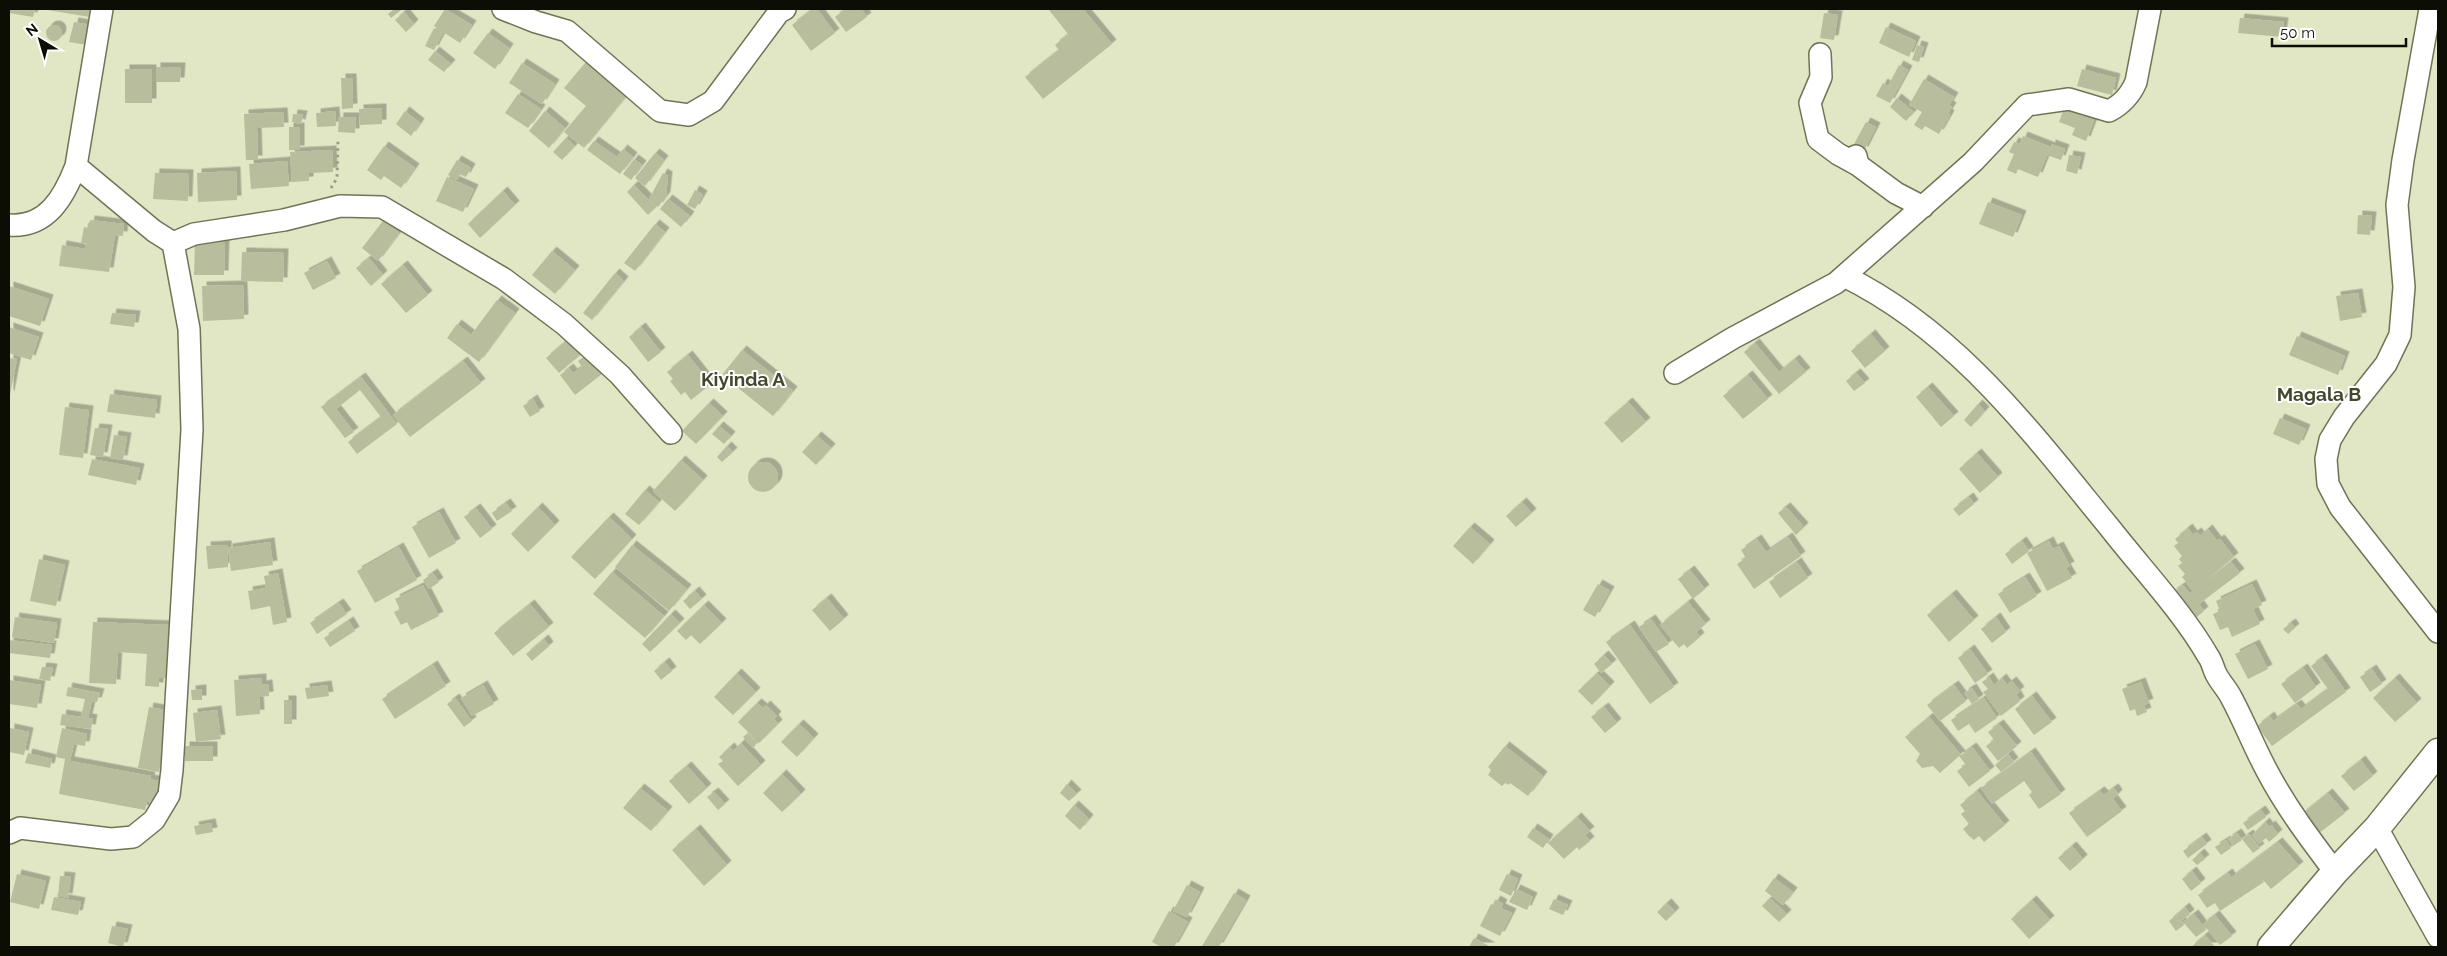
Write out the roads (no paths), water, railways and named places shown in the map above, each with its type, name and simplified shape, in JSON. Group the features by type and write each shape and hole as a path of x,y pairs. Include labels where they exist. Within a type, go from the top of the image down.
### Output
{"street":[{"path":"9,225 34,222 53,209 65,193 76,166 102,9"},
{"path":"503,9 536,22 567,31 660,110 689,115 713,100 779,12 785,9"},
{"path":"1675,373 1732,338 1844,276 1973,162 2027,105 2069,99 2109,111 2119,105 2131,93 2136,82 2150,9"},
{"path":"2430,9 2403,160 2397,205 2404,287 2400,335 2386,364 2344,416 2330,440 2326,459 2328,484 2340,507 2438,632"},
{"path":"1820,54 1821,76 1810,103 1818,139 1838,154 1857,160 1896,193 1923,208"},
{"path":"9,833 20,828 111,839 133,836 154,820 169,795 176,708 192,430 189,329 172,243 154,231 76,166"},
{"path":"172,243 194,234 284,220 340,206 382,207 504,279 564,324 613,368 671,433"},
{"path":"1844,276 1872,290 1924,325 1968,362 2027,427 2202,645 2210,658 2215,673 2231,697 2267,772 2295,819 2335,872"},
{"path":"2271,947 2335,872 2377,828 2438,752"},
{"path":"2377,828 2438,937"}],"district":[{"name":"Kiyinda A","path":"743,379"},
{"name":"Magala B","path":"2319,394"}]}
